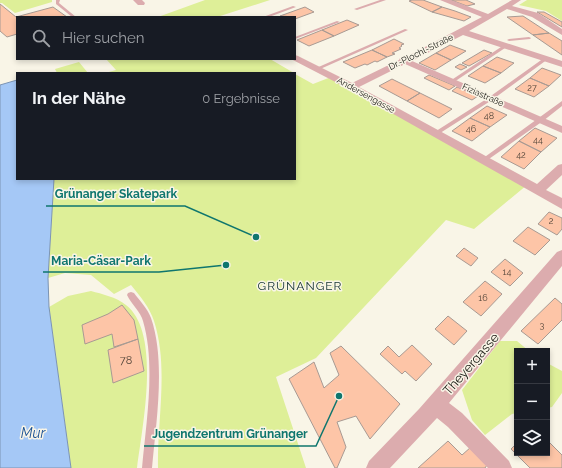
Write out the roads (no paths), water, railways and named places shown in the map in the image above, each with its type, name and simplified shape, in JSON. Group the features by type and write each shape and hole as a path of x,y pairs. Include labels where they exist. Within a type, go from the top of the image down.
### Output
{"street":[{"path":"444,0 489,17"},
{"name":"Dr.-Plochl-Straße","path":"352,87 403,60 462,32 517,0"},
{"path":"507,7 535,15 559,30"},
{"path":"462,32 508,43 562,64"},
{"name":"Andersengasse","path":"296,59 352,87 562,204"},
{"name":"Fiziastraße","path":"403,60 562,130"},
{"path":"538,190 562,168"},
{"name":"Theyergasse","path":"376,468 435,405 562,256"},
{"path":"435,405 455,420 502,468"}],"lane":[{"path":"58,0 57,3 73,16"},
{"path":"356,9 384,0"},
{"path":"268,16 294,7"},
{"path":"296,38 338,22"},
{"path":"316,69 406,30"},
{"path":"452,81 508,43 529,38"},
{"path":"436,134 490,99 546,59"},
{"path":"484,160 541,120 562,103"},
{"path":"131,296 147,318 154,352 153,402 147,468"}],"water":[{"name":"Mur","path":"16,80 16,180 54,180 48,278 49,307 71,468 0,468 0,85"}],"place":[{"name":"Grünanger Skatepark","path":"256,237"},
{"name":"Maria-Cäsar-Park","path":"226,265"},
{"name":"Jugendzentrum Grünanger","path":"339,396"}],"district":[{"name":"GRÜNANGER","path":"300,286"}]}
